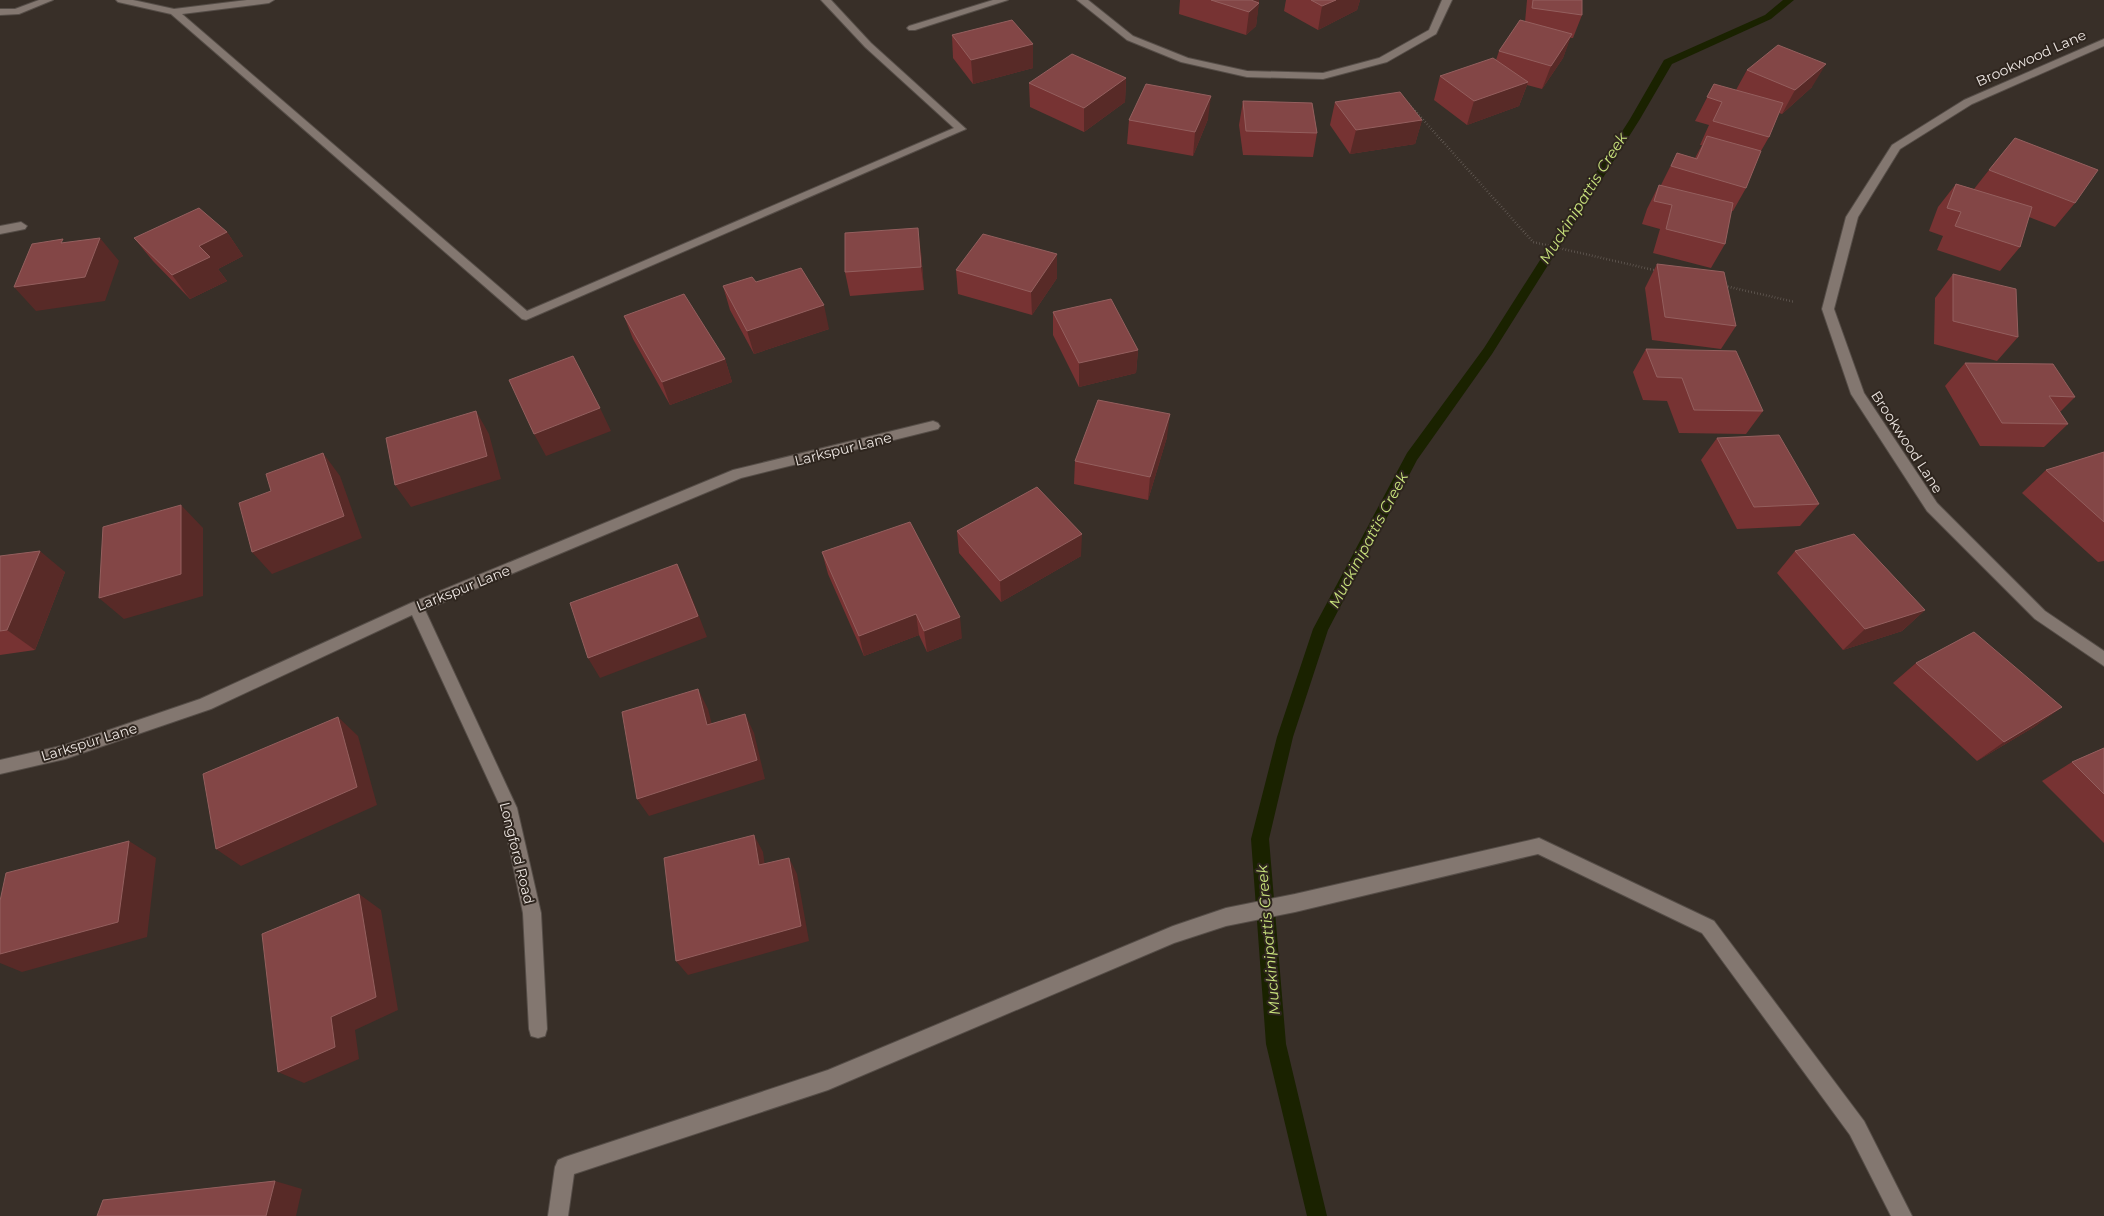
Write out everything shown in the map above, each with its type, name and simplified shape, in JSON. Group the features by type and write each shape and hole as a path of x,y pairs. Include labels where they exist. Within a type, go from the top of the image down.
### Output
{"street":[{"path":"0,12 16,12 48,0"},
{"path":"122,0 174,12 270,0"},
{"path":"174,12 526,316 961,130 868,45 826,0"},
{"path":"912,28 1003,0"},
{"path":"1082,0 1130,38 1185,60 1247,74 1323,76 1383,60 1433,32 1447,0"},
{"name":"Brookwood Lane","path":"2104,42 1968,102 1896,147 1852,218 1828,309 1858,394 1932,507 2040,615 2104,659"},
{"path":"0,230 21,226"},
{"name":"Larkspur Lane","path":"0,767 65,752 205,704 416,607 738,474 933,426"},
{"name":"Longford Road","path":"416,607 509,808 532,913 538,1029"},
{"path":"558,1216 565,1167 828,1080 1172,935 1226,917 1295,903 1539,846 1708,927 1858,1128 1902,1216"}],"path":[{"path":"1372,63 1533,242 1658,270"},
{"path":"1724,286 1828,309"}],"building":[{"path":"1211,0 1251,0 1259,3 1249,12"},
{"path":"1311,0 1336,0 1322,6"},
{"path":"1533,0 1582,0 1582,15 1532,8"},
{"path":"1012,20 1033,44 971,60 952,35"},
{"path":"1520,20 1572,34 1551,66 1499,51"},
{"path":"1778,45 1826,64 1795,90 1747,70"},
{"path":"1072,54 1126,78 1084,108 1029,83"},
{"path":"1493,58 1528,82 1474,101 1440,76"},
{"path":"1146,84 1211,96 1195,132 1129,120"},
{"path":"1714,84 1783,103 1769,137 1713,121 1722,102 1707,97"},
{"path":"1400,92 1422,120 1356,130 1335,102"},
{"path":"1243,101 1312,103 1317,133 1246,131"},
{"path":"1707,136 1761,151 1746,188 1671,166 1677,153 1697,159"},
{"path":"2015,138 2098,170 2075,203 1989,170"},
{"path":"1956,184 2032,207 2020,247 1955,226 1961,212 1947,208"},
{"path":"1659,185 1733,203 1725,244 1666,229 1672,205 1654,201"},
{"path":"199,208 227,232 199,246 210,257 172,275 134,238"},
{"path":"918,228 921,267 845,272 845,233"},
{"path":"983,234 1057,254 1031,292 956,270"},
{"path":"100,238 85,277 14,287 32,244 63,239 61,243"},
{"path":"1657,264 1724,272 1736,326 1665,317"},
{"path":"801,268 824,305 747,331 723,286 752,277 756,282"},
{"path":"1953,274 2016,289 2018,337 1953,321"},
{"path":"684,294 725,359 662,382 624,316"},
{"path":"1111,299 1138,350 1079,363 1053,312"},
{"path":"1646,349 1736,351 1763,411 1694,410 1682,378 1657,377"},
{"path":"573,356 600,408 534,434 509,380"},
{"path":"1965,363 2053,364 2075,397 2049,396 2068,424 2002,423"},
{"path":"1098,400 1170,414 1150,477 1075,461"},
{"path":"476,411 487,456 395,485 386,438"},
{"path":"1779,435 1819,504 1754,507 1717,438"},
{"path":"2104,452 2104,522 2046,470"},
{"path":"323,453 344,516 252,552 239,503 271,491 266,474"},
{"path":"1037,487 1082,534 1000,581 957,531"},
{"path":"181,505 181,574 99,598 103,527"},
{"path":"910,522 960,617 924,631 916,614 859,636 822,552"},
{"path":"1854,534 1925,610 1865,629 1795,551"},
{"path":"40,551 7,630 0,631 0,556"},
{"path":"677,564 698,616 588,658 570,603"},
{"path":"1974,632 2062,707 2004,742 1916,663"},
{"path":"698,689 707,725 745,714 757,760 637,799 622,712"},
{"path":"338,717 357,787 216,849 203,774"},
{"path":"2104,748 2104,794 2072,762"},
{"path":"754,835 759,865 789,858 801,926 676,961 664,858"},
{"path":"129,841 118,922 0,954 0,901 6,873"},
{"path":"359,894 376,997 331,1017 335,1047 278,1072 262,934"},
{"path":"275,1181 266,1216 97,1216 103,1200"}],"waterway":[{"name":"Muckinipattis Creek","path":"1317,1216 1276,1044 1260,839 1285,737 1321,629 1412,457 1488,351 1635,119 1668,62 1768,17 1789,0"}]}
